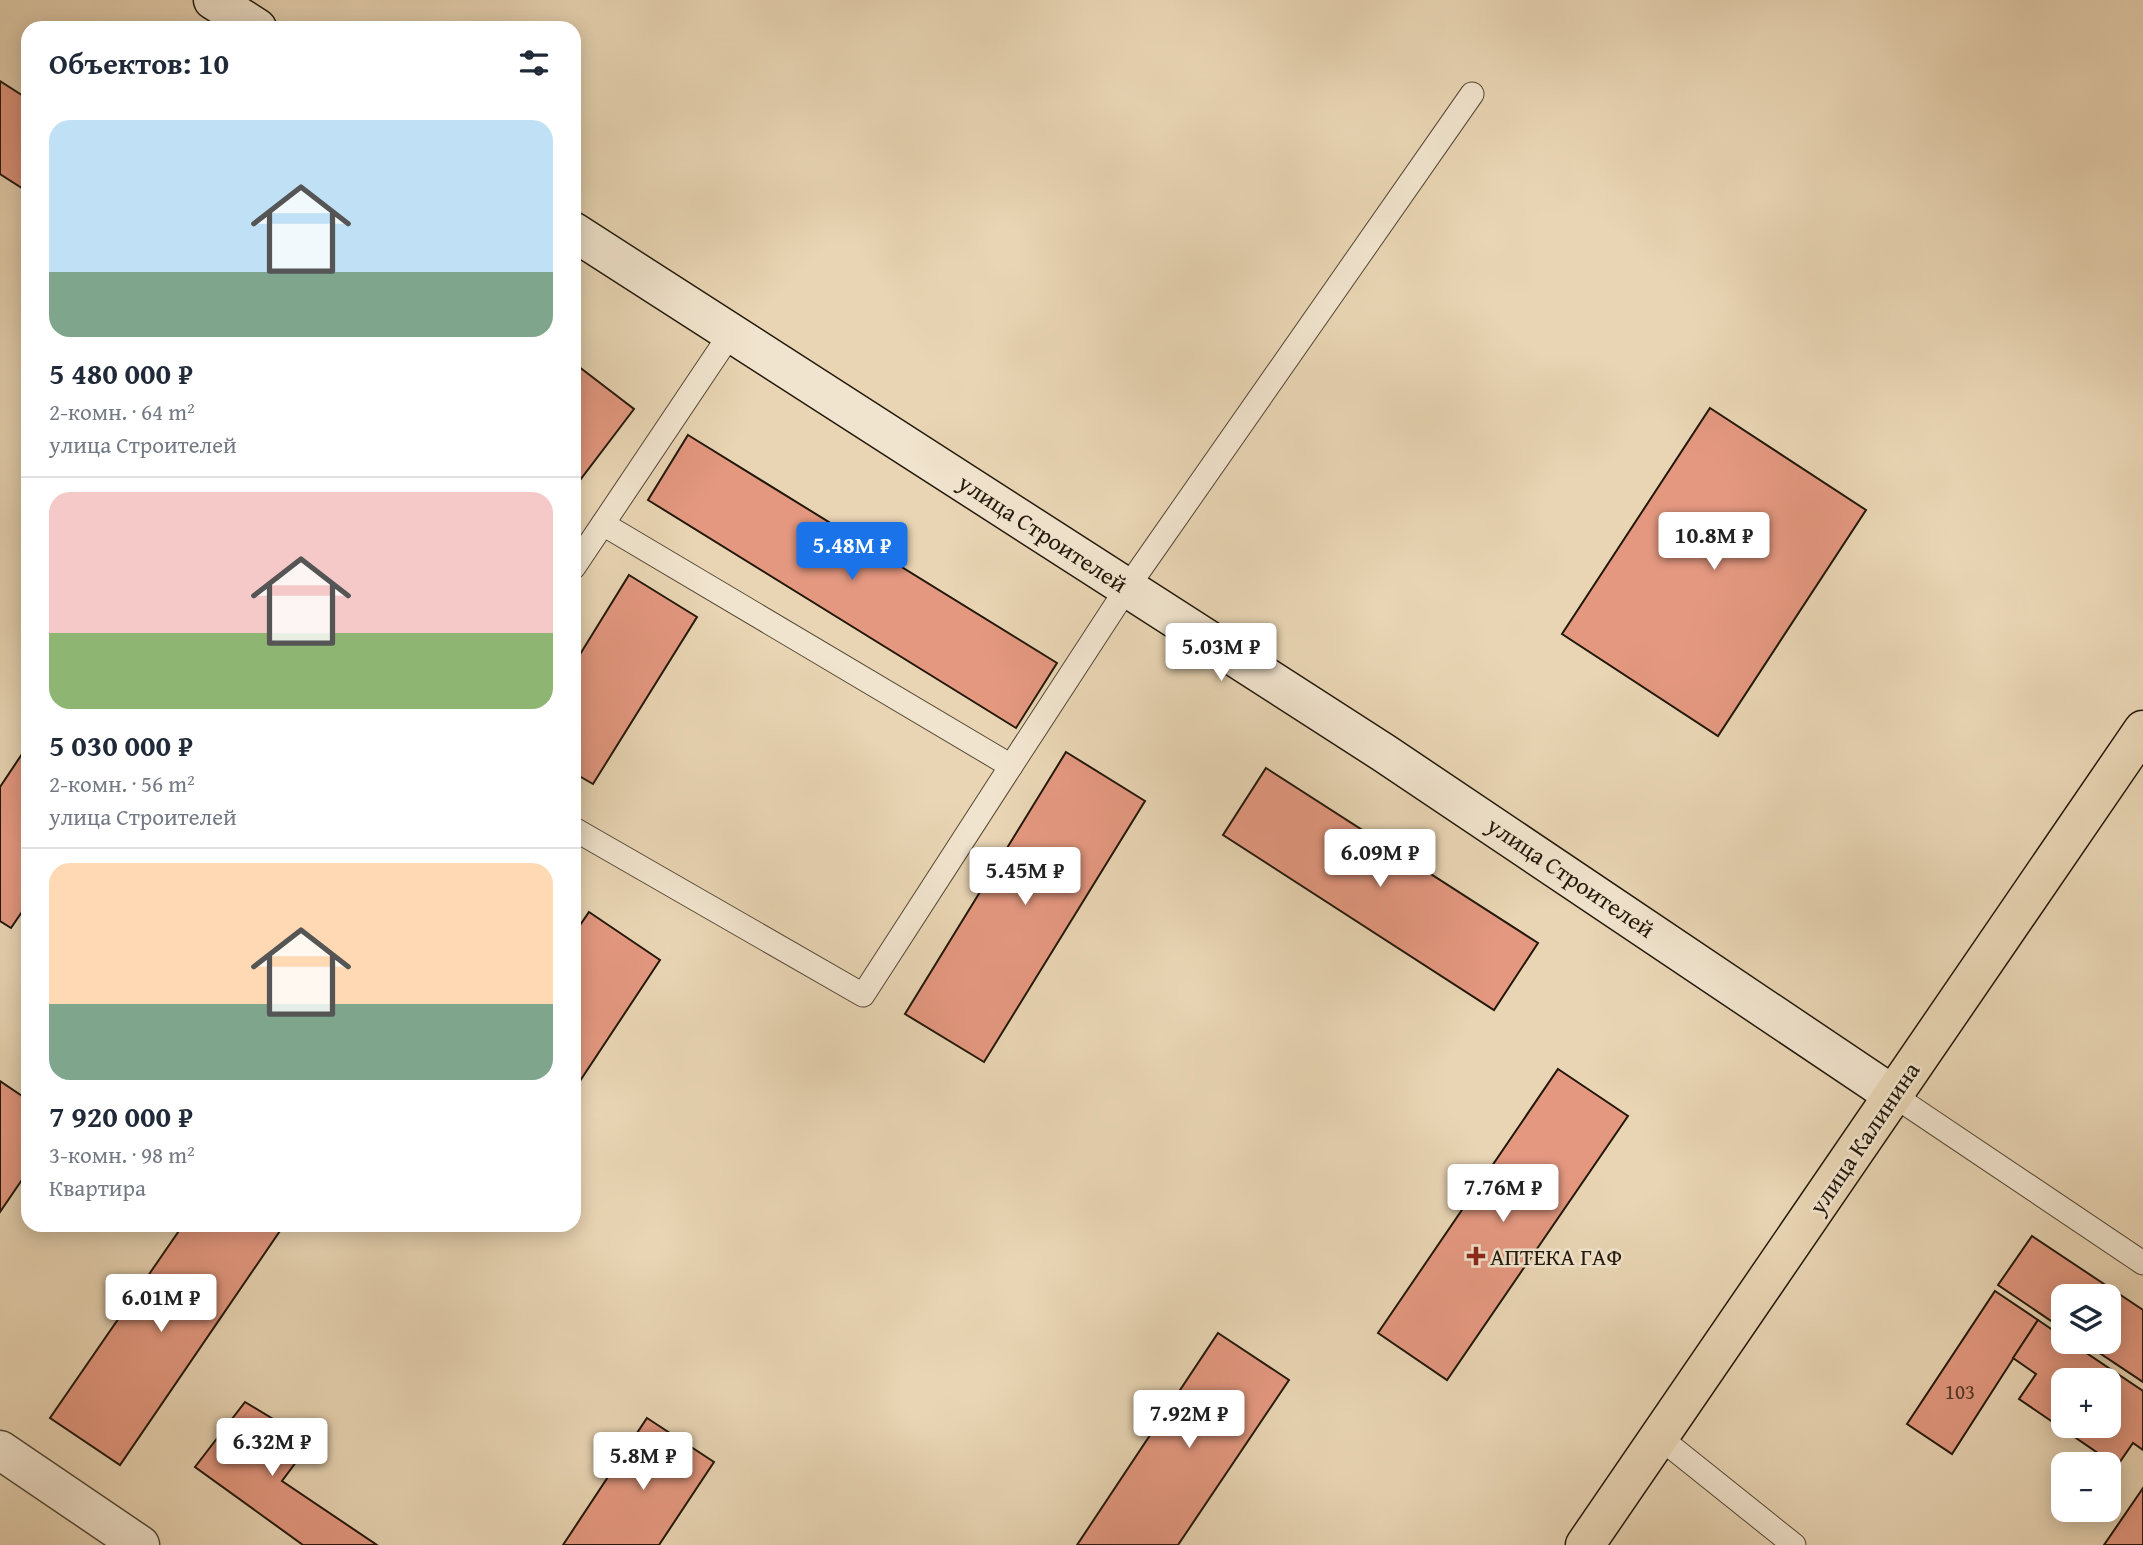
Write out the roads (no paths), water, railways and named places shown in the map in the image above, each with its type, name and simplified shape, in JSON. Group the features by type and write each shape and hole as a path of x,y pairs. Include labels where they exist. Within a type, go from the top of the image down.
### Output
{"main road":[{"path":"214,0 246,21"},
{"name":"улица Строителей","path":"581,237 1384,753 1893,1095"},
{"name":"улица Калинина","path":"1585,1545 2143,730"},
{"path":"0,1450 140,1545"}],"lane":[{"path":"581,839 863,995 1127,588 1472,94"},
{"path":"581,557 731,333"},
{"path":"603,524 1011,766"},
{"path":"1893,1095 2143,1263"},
{"path":"1659,1437 1794,1545"}],"place":[{"name":"АПТЕКА ГАФ","path":"1476,1256"}]}
